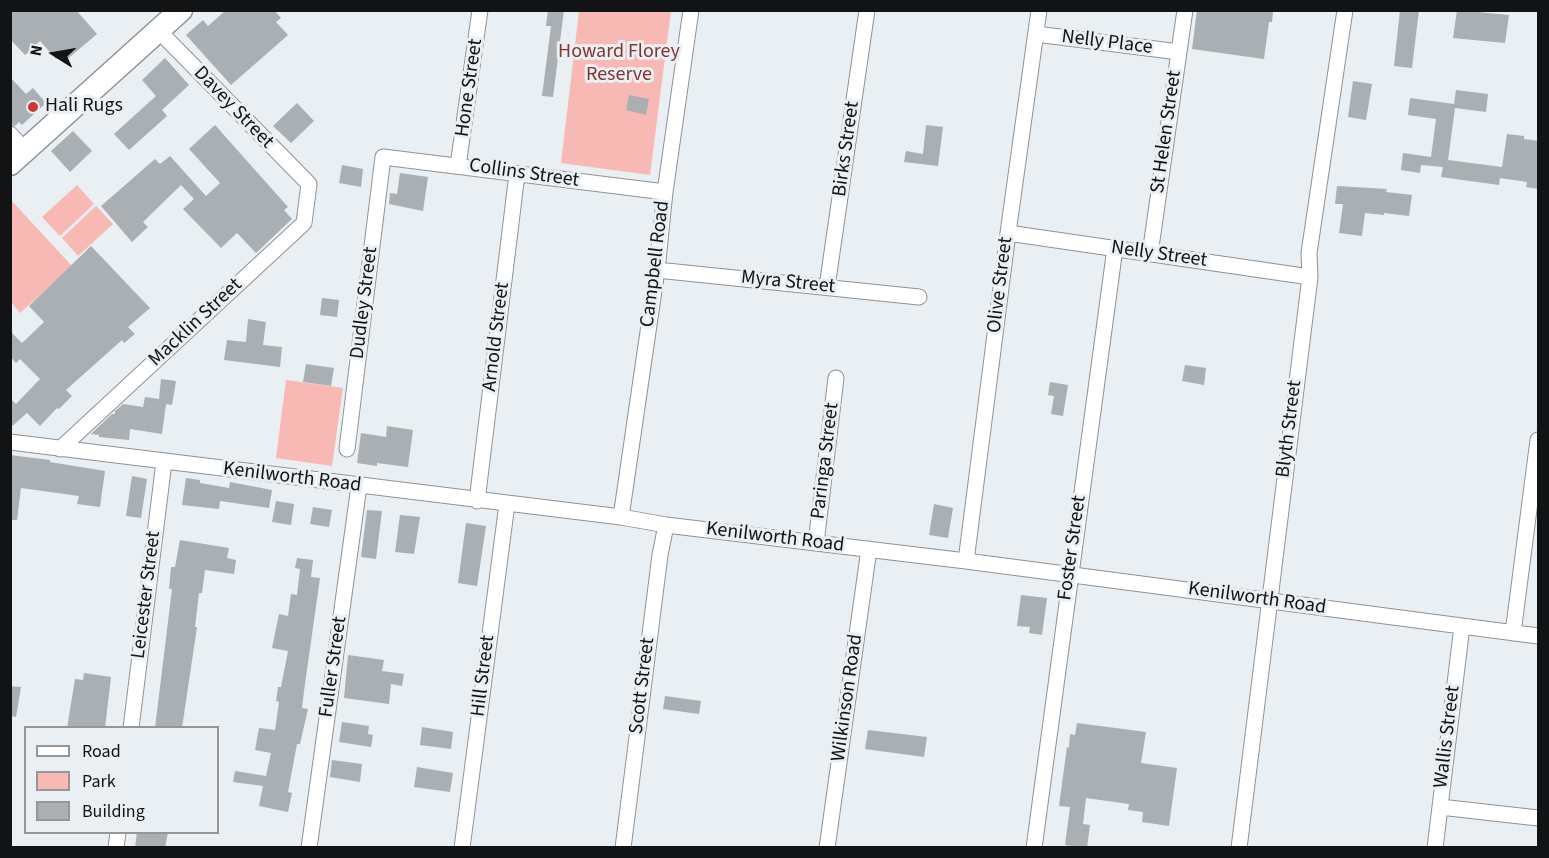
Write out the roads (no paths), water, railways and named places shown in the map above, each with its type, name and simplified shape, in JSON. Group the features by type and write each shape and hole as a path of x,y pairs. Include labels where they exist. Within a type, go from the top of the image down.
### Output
{"highway":[{"path":"15,149 159,32 181,10"}],"street":[{"name":"Hone Street","path":"458,166 480,10"},
{"name":"Campbell Road","path":"621,517 657,270 665,192 691,10"},
{"name":"Birks Street","path":"827,287 867,10"},
{"name":"Olive Street","path":"966,561 1039,10"},
{"name":"St Helen Street","path":"1150,254 1185,10"},
{"name":"Blyth Street","path":"1239,848 1310,277 1309,253 1345,10"},
{"name":"Davey Street","path":"159,32 309,184"},
{"name":"Nelly Place","path":"1036,34 1179,52"},
{"name":"Collins Street","path":"383,157 665,192"},
{"name":"Dudley Street","path":"347,449 383,157"},
{"name":"Arnold Street","path":"477,501 517,174"},
{"name":"Macklin Street","path":"60,449 304,223 309,184"},
{"name":"Nelly Street","path":"1008,233 1310,277"},
{"name":"Foster Street","path":"1034,848 1115,248"},
{"name":"Myra Street","path":"657,270 919,297"},
{"name":"Paringa Street","path":"816,543 836,378"},
{"path":"1513,633 1539,440"},
{"name":"Kenilworth Road","path":"10,442 621,517 666,525 1070,574 1539,636"},
{"name":"Leicester Street","path":"130,726 164,462"},
{"name":"Fuller Street","path":"309,848 359,486"},
{"name":"Hill Street","path":"462,848 507,504"},
{"name":"Scott Street","path":"623,848 666,525"},
{"name":"Wilkinson Road","path":"827,848 869,549"},
{"name":"Wallis Street","path":"1435,848 1462,626"},
{"path":"1440,807 1539,818"}],"place":[{"name":"Hali Rugs","path":"33,107"}],"park label":[{"name":"Howard Florey Reserve","path":"619,64"}]}
